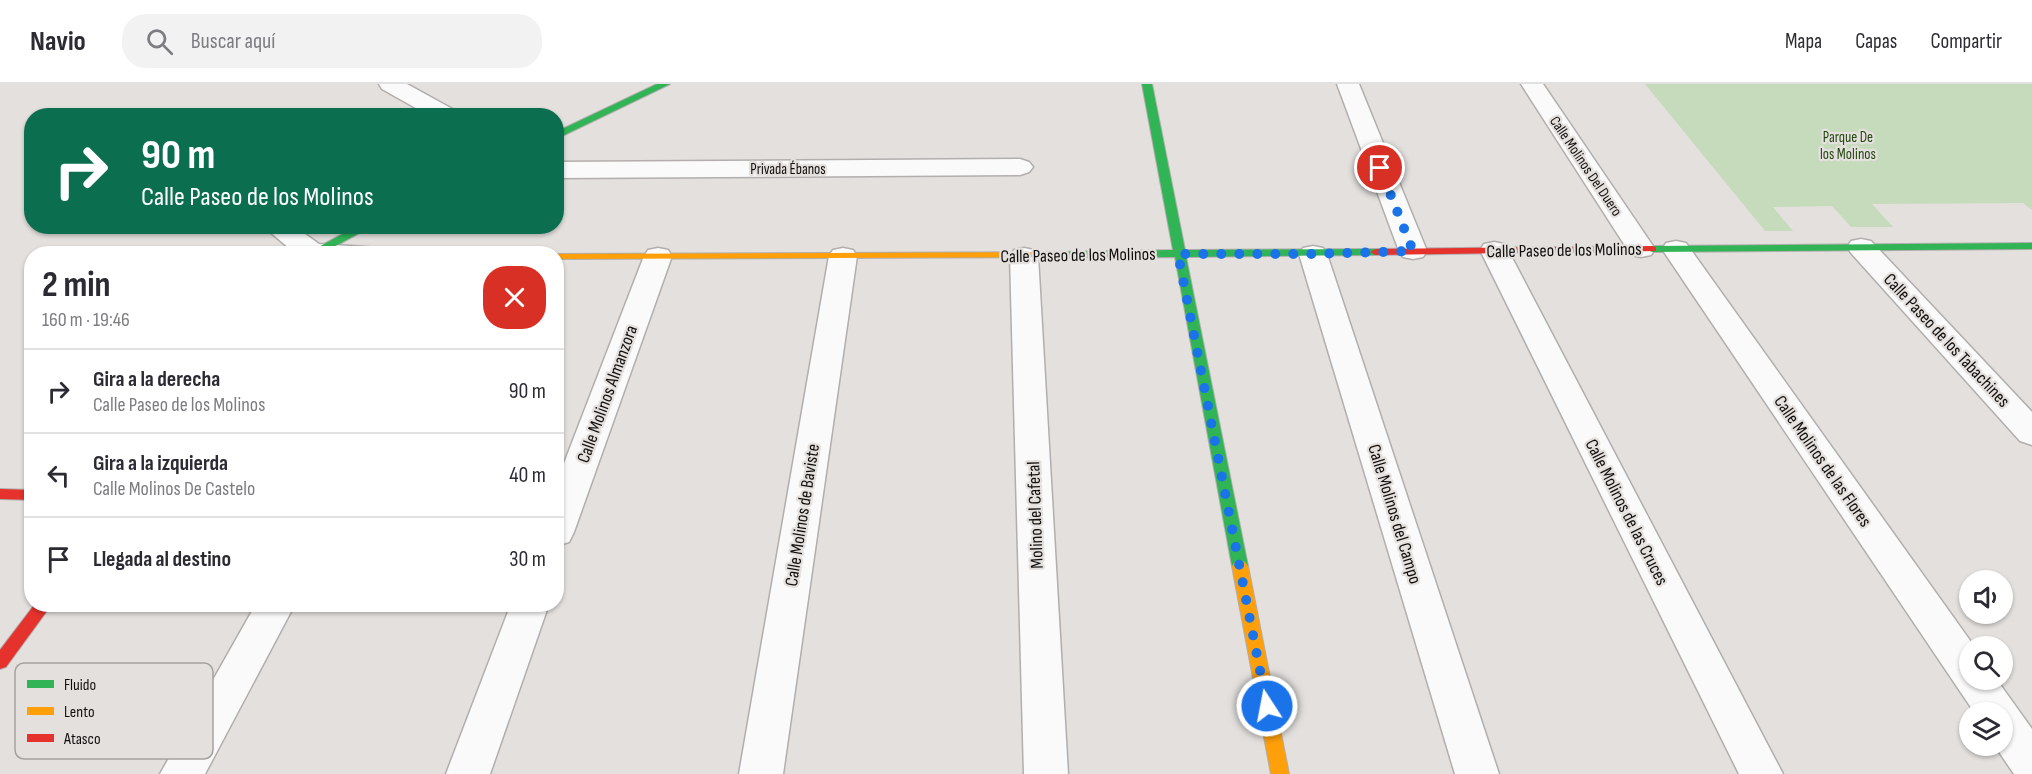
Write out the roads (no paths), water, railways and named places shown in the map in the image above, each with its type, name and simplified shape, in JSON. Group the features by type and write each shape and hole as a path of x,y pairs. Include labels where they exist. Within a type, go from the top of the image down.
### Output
{"street":[{"path":"390,84 434,108"},
{"path":"564,132 665,84"},
{"path":"1147,84 1280,774"},
{"path":"1348,84 1413,251"},
{"name":"Calle Molinos Del Duero","path":"1532,84 1641,249"},
{"name":"Privada Ébanos","path":"564,170 1020,167"},
{"path":"287,234 303,246"},
{"path":"326,246 351,234"},
{"name":"Calle Paseo de los Molinos","path":"564,255 1024,256 2032,246"},
{"name":"Calle Paseo de los Tabachines","path":"1862,248 2032,433"},
{"name":"Calle Molinos de las Flores","path":"1676,249 1959,657"},
{"name":"Calle Molinos de las Cruces","path":"1494,250 1761,774"},
{"name":"Calle Molinos del Campo","path":"1313,254 1477,774"},
{"name":"Calle Molinos Almanzora","path":"564,510 658,256"},
{"name":"Calle Molinos de Baviste","path":"761,774 843,256"},
{"name":"Molino del Cafetal","path":"1024,256 1046,774"},
{"path":"0,494 24,495"},
{"path":"0,662 38,612"},
{"path":"213,719 272,612"},
{"path":"468,774 527,612"},
{"path":"2013,737 2032,764"},
{"path":"183,774 191,759"}],"park label":[{"name":"Parque De los Molinos","path":"1848,146"}]}
